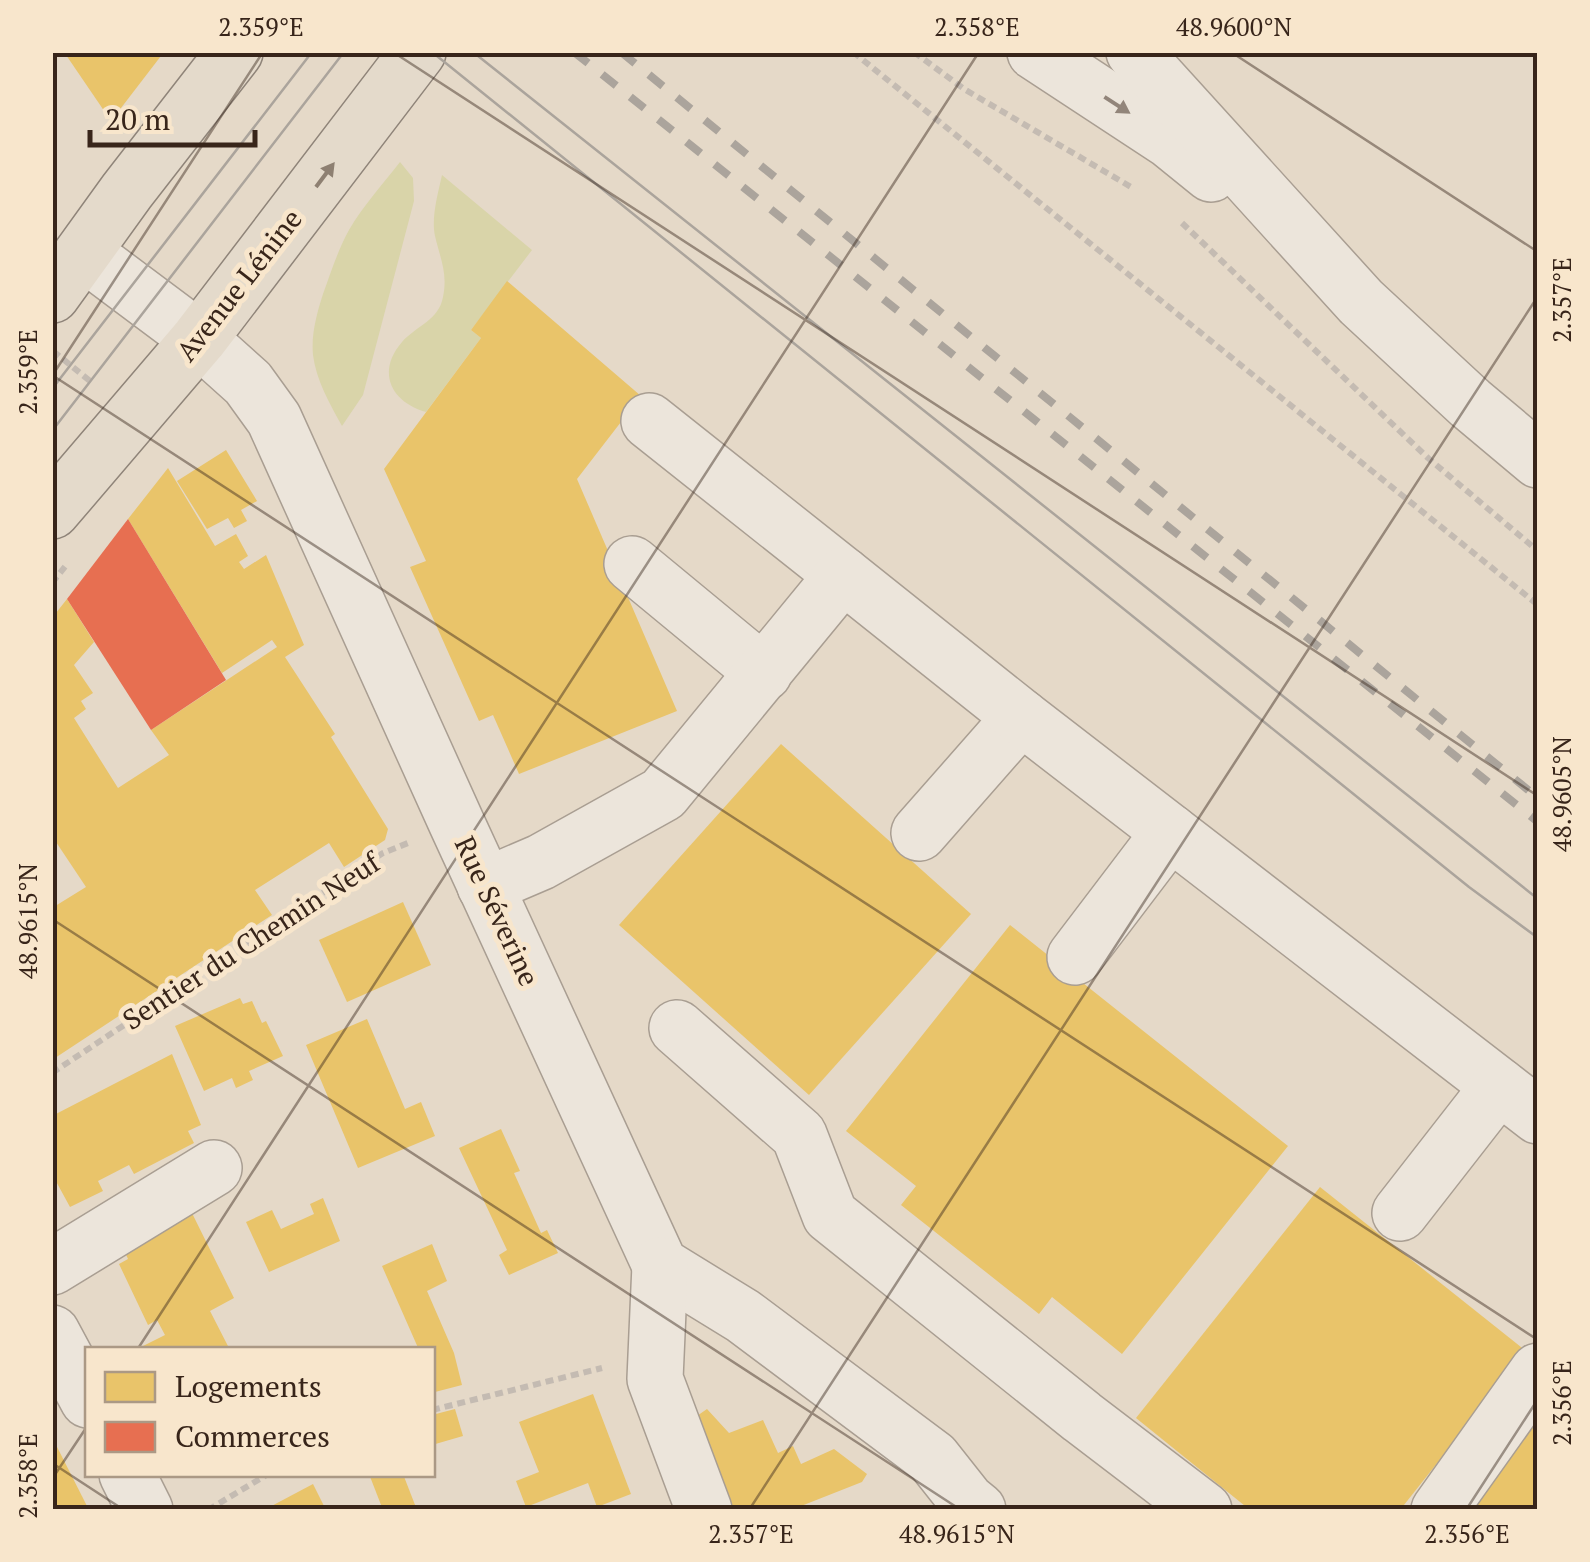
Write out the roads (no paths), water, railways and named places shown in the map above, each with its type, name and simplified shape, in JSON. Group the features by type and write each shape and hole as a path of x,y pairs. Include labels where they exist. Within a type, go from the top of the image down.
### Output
{"main road":[{"path":"68,274 127,191 236,52"},
{"name":"Avenue Lénine","path":"52,511 199,339 418,52"}],"street":[{"path":"1034,52 1169,140 1340,280"},
{"path":"1134,52 1360,302 1538,460"},
{"name":"Rue Séverine","path":"68,274 199,339 248,383 274,420 660,1265"},
{"path":"649,421 1020,717 1518,1101 1400,1213"},
{"path":"632,564 764,673"},
{"path":"485,886 541,862 663,794 843,576"},
{"path":"919,832 1020,717"},
{"path":"1075,956 1170,832"},
{"path":"677,1028 799,1135 830,1214 1204,1510"},
{"path":"52,1267 214,1168"},
{"path":"704,1510 656,1380 660,1265 743,1316 933,1458 967,1502 978,1510"},
{"path":"52,1333 85,1394"},
{"path":"1439,1510 1538,1371"},
{"path":"128,1477 145,1510"}],"tram line":[{"path":"52,389 312,52"},
{"path":"52,431 344,52"},
{"path":"432,52 1469,887 1538,938"},
{"path":"473,52 1538,899"}],"railway":[{"path":"574,52 1538,822"},
{"path":"621,52 1538,798"}]}
